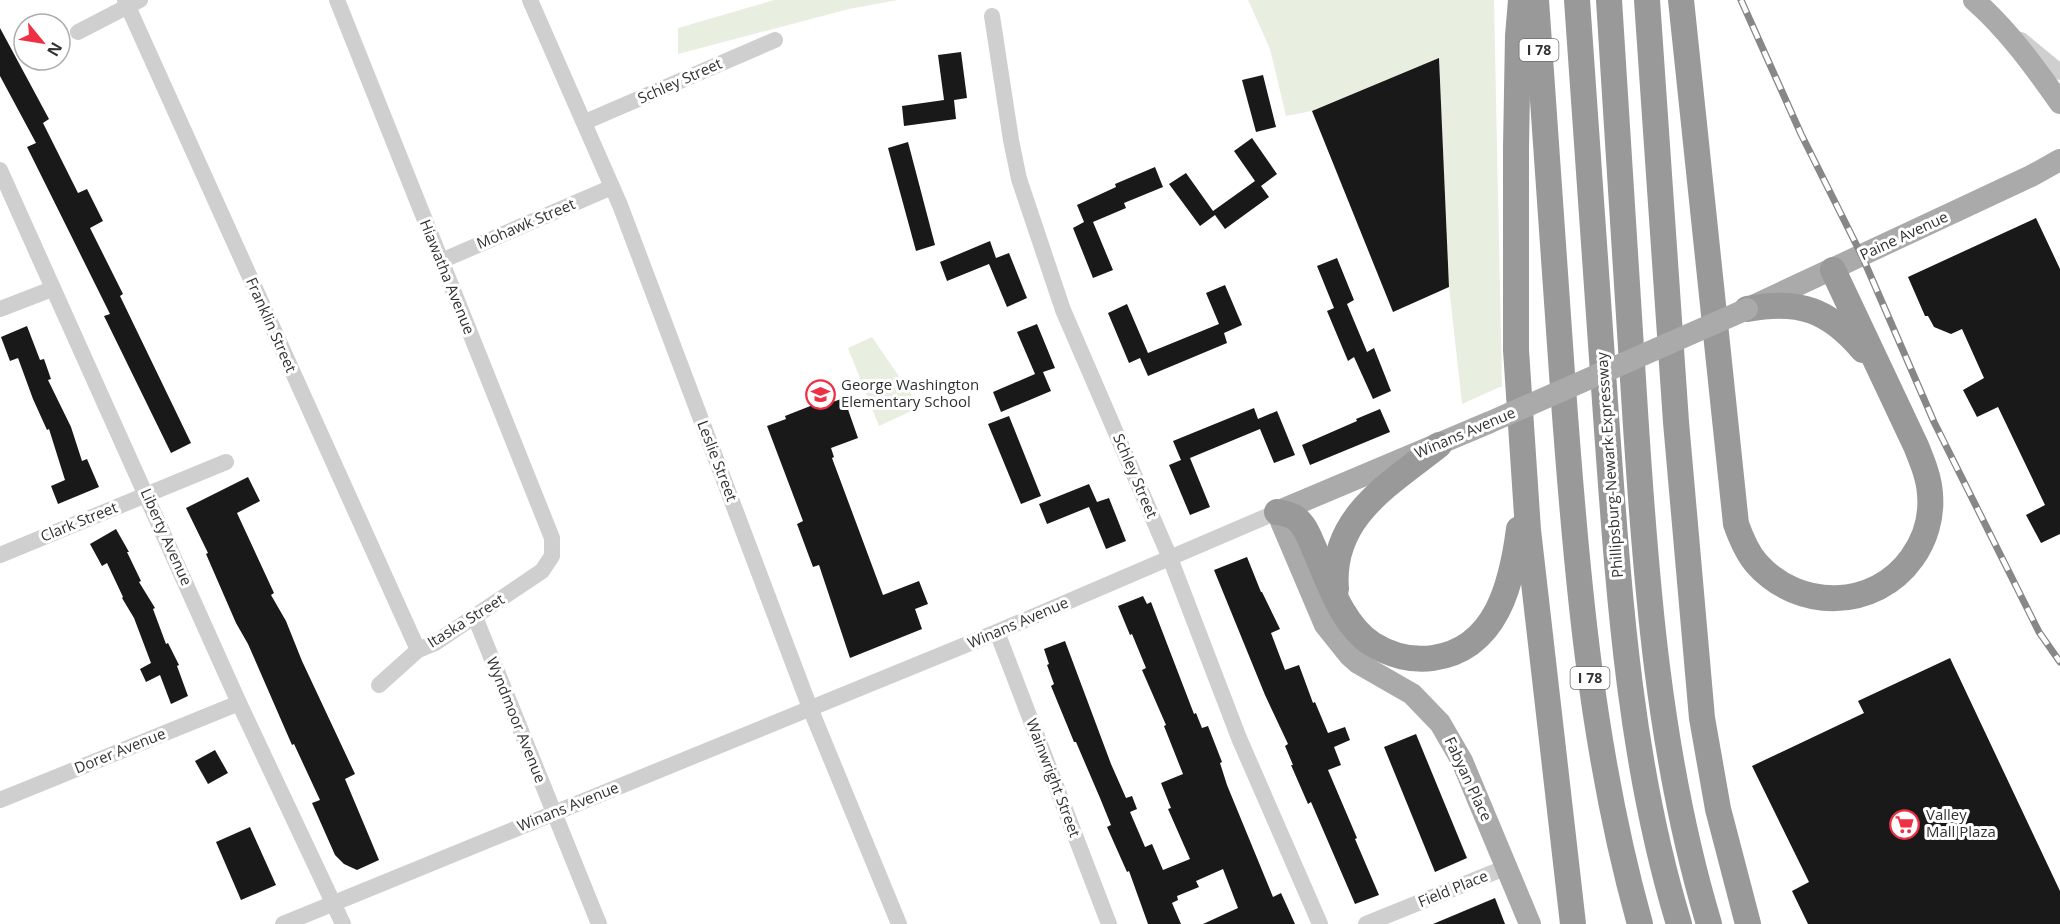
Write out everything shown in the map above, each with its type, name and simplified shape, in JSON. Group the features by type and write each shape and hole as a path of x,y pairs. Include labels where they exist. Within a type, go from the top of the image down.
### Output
{"highway":[{"path":"1521,0 1516,136 1515,329 1530,551 1573,924"},
{"name":"I 78","path":"1536,0 1566,429 1582,614 1610,799 1623,862 1640,924"},
{"name":"Phillipsburg-Newark Expressway","path":"1577,0 1626,666 1635,729 1659,850 1679,924"},
{"name":"Phillipsburg-Newark Expressway","path":"1609,0 1640,489 1656,666 1675,789 1709,924"},
{"path":"1647,0 1676,422 1701,708 1718,809 1748,924"},
{"path":"1681,0 1734,514 1740,535 1750,555 1774,580 1794,591 1828,599 1852,598 1865,594 1885,584 1902,571 1915,554 1924,536 1930,515 1929,483 1916,446 1833,270"},
{"path":"1747,309 1773,305 1796,306 1817,311 1828,317 1857,343 1886,382"},
{"path":"1343,612 1336,589 1335,566 1341,544 1354,520 1376,495 1439,445"},
{"path":"1277,512 1294,517 1305,528 1343,612 1362,637 1395,655 1429,658 1453,654 1463,649 1488,626 1504,594 1516,549 1524,484"}],"main road":[{"path":"1982,7 2023,51 2060,103"},
{"name":"Paine Avenue","path":"1747,309 2060,160"},
{"name":"Winans Avenue","path":"1277,512 1439,445 1747,309"},
{"name":"Fabyan Place","path":"1277,512 1325,625 1332,636 1358,663 1391,681 1422,702 1449,735 1530,924"}],"street":[{"name":"Hiawatha Avenue","path":"337,0 552,538 552,556"},
{"name":"Leslie Street","path":"530,0 612,187 810,708 899,924"},
{"path":"78,32 131,2"},
{"name":"Franklin Street","path":"131,2 418,650"},
{"path":"1982,7 2060,72"},
{"name":"Schley Street","path":"992,16 1019,178 1063,310 1170,558 1239,738 1320,924"},
{"name":"Schley Street","path":"585,122 775,40"},
{"name":"Liberty Avenue","path":"0,170 239,703 343,924"},
{"name":"Mohawk Street","path":"441,261 612,187"},
{"path":"0,309 52,289"},
{"name":"Clark Street","path":"0,555 226,462"},
{"name":"Winans Avenue","path":"283,924 997,632 1277,512"},
{"name":"Itaska Street","path":"379,685 418,650 435,644 542,571 552,556"},
{"name":"Wyndmoor Avenue","path":"475,617 599,924"},
{"name":"Wainwright Street","path":"997,632 1109,924"},
{"name":"Dorer Avenue","path":"0,800 239,703"},
{"name":"Field Place","path":"1366,924 1507,867"}],"green space":[{"path":"774,0 898,0 849,9 678,54 678,28"},
{"path":"1248,0 1494,0 1502,386 1462,404 1449,287 1439,59 1312,111 1286,116 1270,49"},
{"path":"872,337 920,407 879,426 848,348"}],"building":[{"path":"0,28 12,50 12,72 24,72 49,119 43,123 78,193 87,189 103,221 90,228 123,294 120,296 191,443 171,453 104,316 110,314 27,147 36,143 0,76"},
{"path":"961,52 967,98 954,100 956,119 904,126 902,106 944,100 938,55"},
{"path":"1439,58 1449,287 1393,312 1312,111"},
{"path":"1263,75 1276,127 1256,132 1242,80"},
{"path":"1252,138 1277,174 1261,186 1269,197 1225,229 1215,215 1200,226 1169,184 1186,173 1213,211 1255,181 1234,151"},
{"path":"908,142 935,245 916,251 888,148"},
{"path":"1155,167 1163,187 1124,203 1126,208 1093,222 1113,270 1093,278 1073,228 1084,222 1077,205 1116,187 1115,184"},
{"path":"2036,218 2060,269 2060,534 2041,543 2026,515 2045,505 1998,407 1977,417 1963,390 1984,378 1962,329 1951,334 1934,327 1928,316 1925,316 1908,277"},
{"path":"990,241 996,258 1009,253 1027,298 1007,307 989,264 947,281 940,262"},
{"path":"1337,258 1354,300 1347,304 1367,352 1374,348 1391,391 1373,399 1354,357 1348,361 1327,311 1334,308 1317,266"},
{"path":"1225,285 1242,325 1224,333 1227,343 1148,376 1140,358 1129,363 1108,313 1127,304 1148,353 1219,324 1206,293"},
{"path":"1037,324 1055,368 1043,372 1051,391 1001,412 993,392 1035,374 1017,332"},
{"path":"27,326 40,360 44,359 51,379 48,380 71,427 82,461 87,459 99,487 58,504 51,486 65,480 49,429 47,430 33,399 18,358 10,361 1,337"},
{"path":"844,398 858,438 831,448 834,457 832,458 883,595 919,581 928,604 915,609 922,629 850,658 819,565 813,567 797,524 803,521 767,426 823,401 824,405"},
{"path":"1254,408 1258,419 1277,411 1295,455 1274,463 1260,429 1190,458 1210,507 1190,515 1169,465 1181,460 1173,441"},
{"path":"1380,409 1390,432 1310,465 1302,445"},
{"path":"1009,416 1041,496 1021,504 988,424"},
{"path":"248,477 260,501 237,513 274,593 271,595 286,621 302,661 355,774 345,779 379,860 357,870 344,864 335,855 312,803 320,800 294,744 292,745 248,644 236,623 206,554 208,553 186,508"},
{"path":"1089,484 1097,502 1109,498 1126,541 1106,549 1089,507 1047,524 1039,504"},
{"path":"116,529 129,552 127,552 141,581 139,582 155,608 153,609 166,644 168,643 179,665 177,666 188,696 171,704 160,675 146,682 140,669 151,663 134,618 122,598 107,563 102,566 90,544"},
{"path":"1247,557 1261,592 1280,629 1271,633 1285,670 1299,665 1313,703 1315,702 1328,733 1345,727 1350,740 1334,747 1341,765 1328,770 1379,895 1355,904 1311,802 1308,804 1291,765 1293,765 1285,746 1288,744 1265,695 1214,570"},
{"path":"1143,596 1147,604 1151,602 1194,714 1196,713 1202,728 1208,726 1222,762 1220,763 1227,785 1273,897 1281,893 1295,924 1203,924 1238,908 1223,869 1196,881 1199,887 1177,896 1178,900 1172,903 1181,924 1148,924 1129,871 1127,872 1107,827 1111,825 1100,798 1051,686 1054,684 1044,649 1065,641 1111,764 1126,798 1132,796 1137,809 1130,812 1145,847 1152,844 1163,870 1190,859 1168,809 1171,808 1161,783 1183,774 1164,726 1166,725 1142,670 1146,668 1118,606"},
{"name":"Valley Mall Plaza","path":"1950,658 2060,891 2060,924 1808,924 1792,891 1809,882 1752,766 1864,713 1858,701"},
{"path":"1416,734 1467,858 1435,872 1384,747"},
{"path":"215,750 228,773 208,784 195,761"},
{"path":"250,827 276,885 241,900 216,842"},
{"path":"1495,898 1505,924 1433,924"}],"railway":[{"path":"1741,0 1801,134 1862,256 1934,422 2039,632 2060,662"}],"place":[{"name":"George Washington Elementary School","path":"820,394"},
{"name":"Valley Mall Plaza","path":"1905,824"}]}
